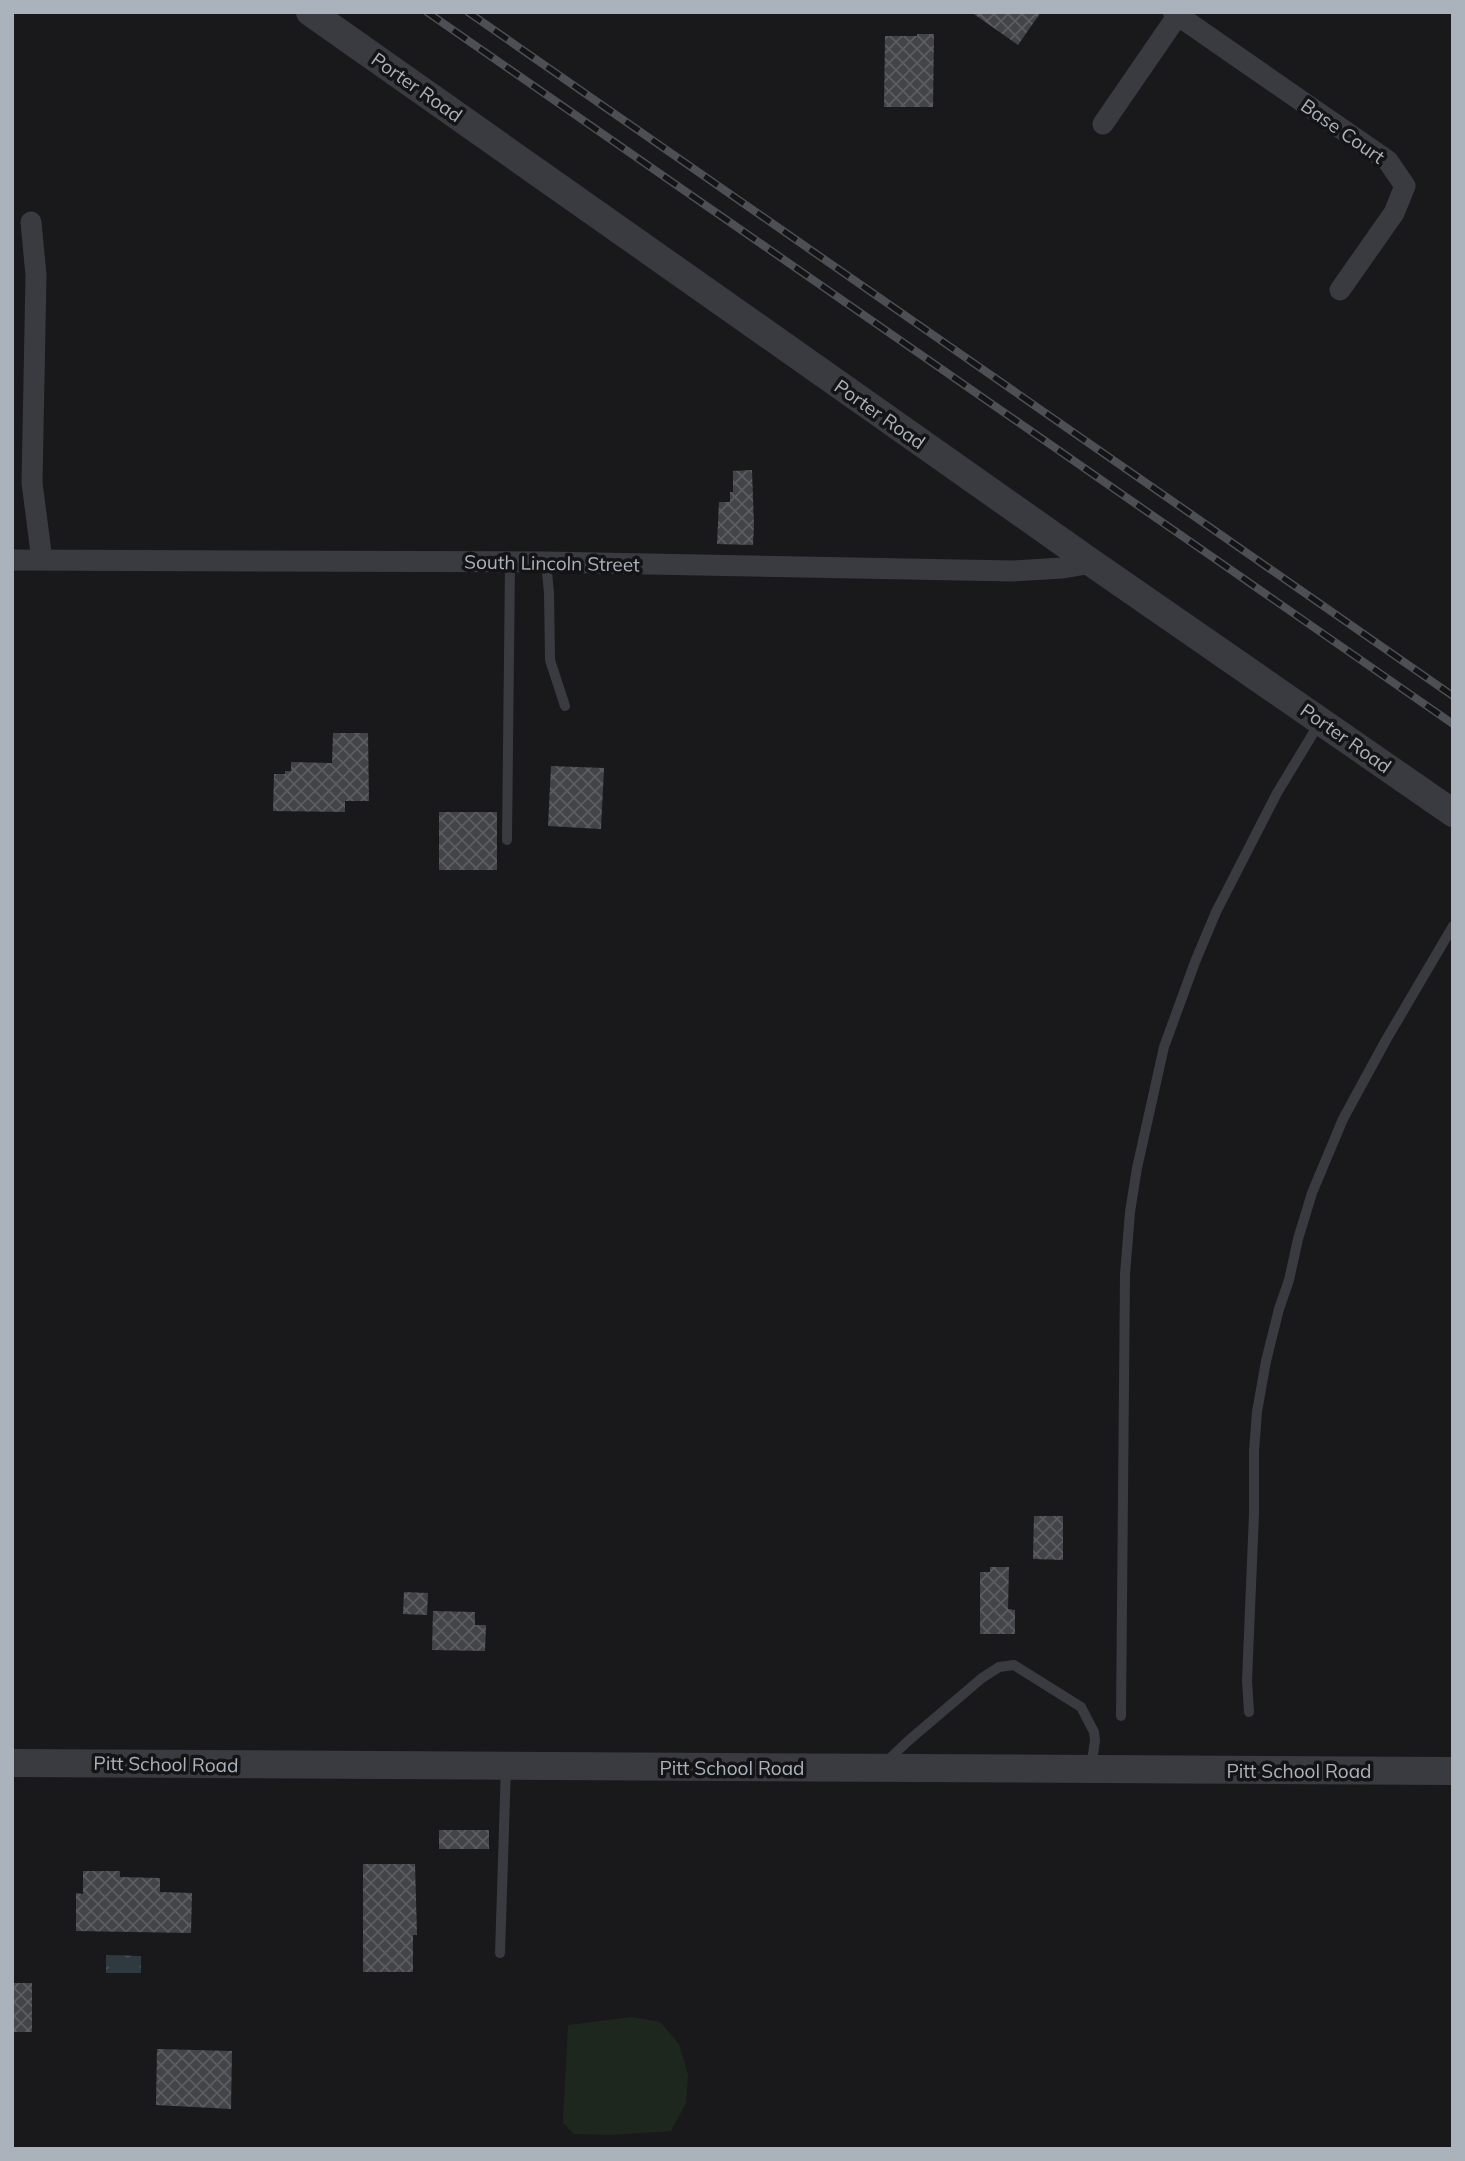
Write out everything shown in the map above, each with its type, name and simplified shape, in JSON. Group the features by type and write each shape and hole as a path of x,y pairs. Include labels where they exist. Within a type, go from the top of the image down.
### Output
{"street":[{"name":"Porter Road","path":"310,12 1092,563 1453,813"},
{"path":"1103,124 1177,13"},
{"name":"Base Court","path":"1177,13 1388,161 1405,186 1394,213 1340,290"},
{"path":"31,222 36,275 32,483 42,560"},
{"name":"South Lincoln Street","path":"12,560 546,562 1013,571 1092,563"},
{"name":"Pitt School Road","path":"12,1763 1453,1771"}],"lane":[{"path":"508,840 510,562"},
{"path":"546,562 550,660 565,706"},
{"path":"1121,1716 1125,1273 1137,1168 1164,1047 1195,962 1244,856 1277,793 1321,720"},
{"path":"1249,1712 1247,1681 1254,1451 1257,1412 1279,1308 1312,1193 1343,1119 1453,926"},
{"path":"879,1769 982,1678 999,1667 1014,1665 1081,1707 1094,1732 1090,1770"},
{"path":"500,1953 506,1766"}],"shaded area":[{"path":"632,2017 660,2022 679,2044 688,2075 686,2103 671,2131 611,2135 574,2134 563,2123 568,2025"}],"water":[{"path":"106,1955 141,1956 141,1973 106,1973"}],"building":[{"path":"971,12 1041,12 1018,45"},
{"path":"934,34 933,107 884,107 885,36"},
{"path":"752,470 753,545 717,544 719,502 730,502 733,471"},
{"path":"333,733 368,733 369,801 345,801 345,812 273,811 274,774 291,771 291,762 332,763"},
{"path":"551,766 604,768 601,829 548,826"},
{"path":"439,812 497,812 497,870 439,870"},
{"path":"1034,1516 1063,1516 1063,1560 1033,1559"},
{"path":"990,1567 1009,1567 1008,1609 1015,1610 1015,1634 980,1634 980,1572 990,1572"},
{"path":"404,1592 428,1593 427,1615 403,1614"},
{"path":"433,1611 475,1612 475,1625 486,1625 485,1651 432,1650"},
{"path":"439,1830 489,1830 489,1849 439,1849"},
{"path":"363,1864 415,1864 417,1935 413,1935 413,1972 363,1972"},
{"path":"83,1871 120,1871 120,1877 160,1878 160,1892 192,1893 191,1933 76,1931 76,1893 83,1894"},
{"path":"12,1983 32,1983 32,2032 12,2032"},
{"path":"157,2049 232,2051 231,2109 156,2105"}],"railway":[{"path":"427,12 1453,724"},
{"path":"468,12 1453,696"}]}
